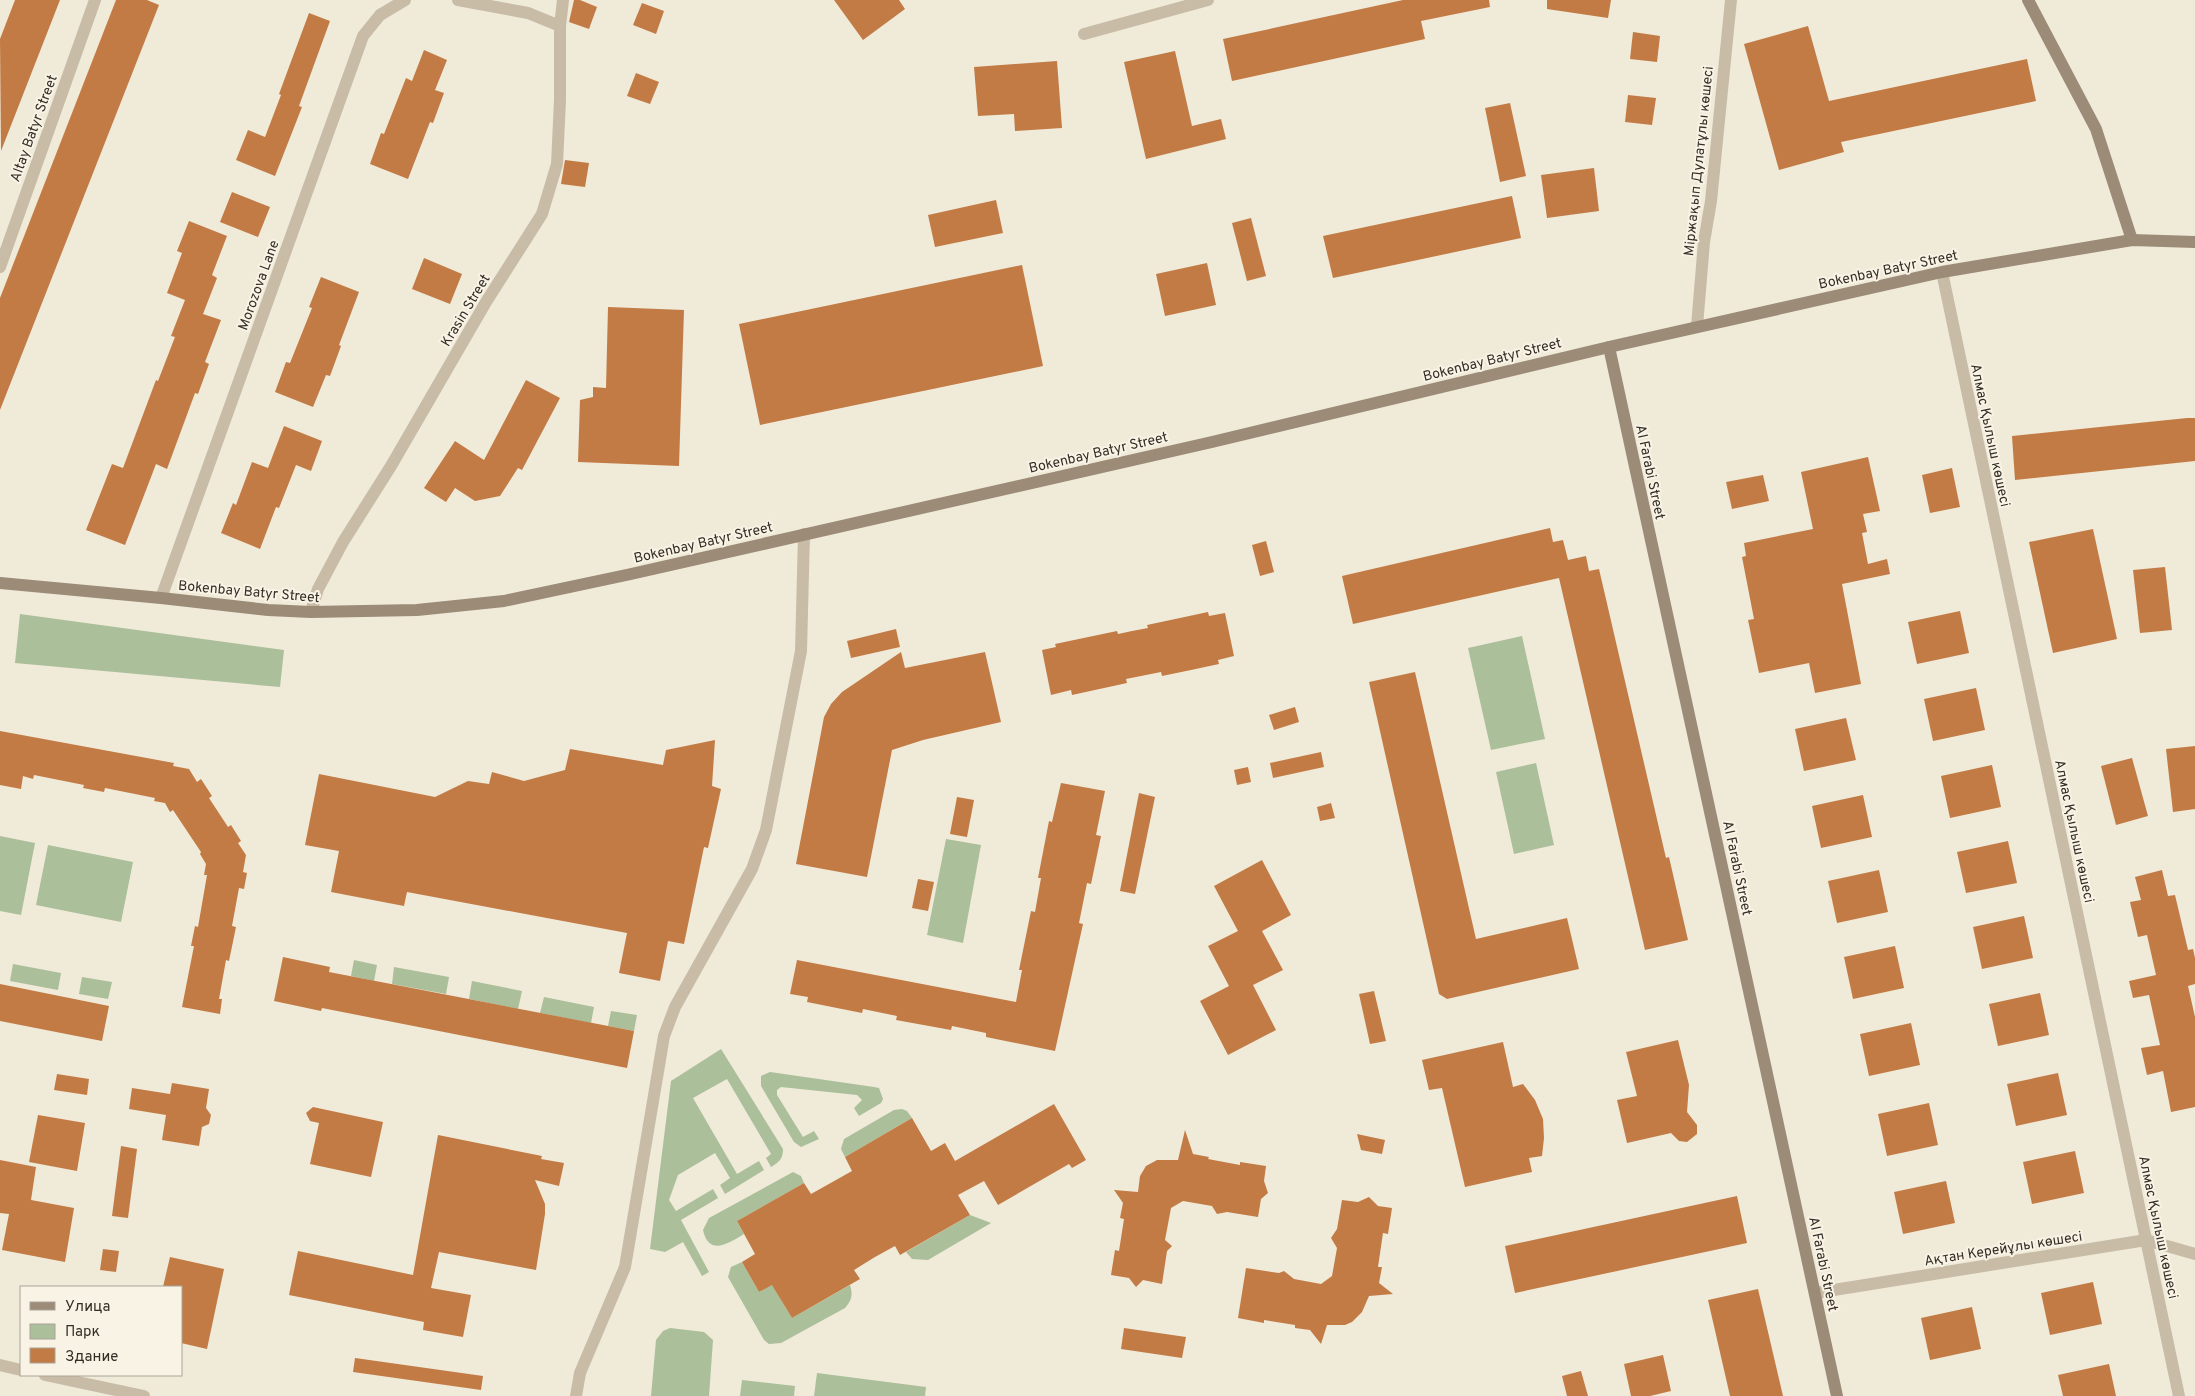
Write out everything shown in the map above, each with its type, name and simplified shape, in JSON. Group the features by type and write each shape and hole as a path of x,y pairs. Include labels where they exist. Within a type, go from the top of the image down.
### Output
{"main road":[{"path":"2028,0 2096,129 2132,240"},
{"name":"Bokenbay Batyr Street","path":"0,583 257,609 311,612 417,610 504,601 632,574 1249,434 1697,326 1942,272 2132,240 2195,242"},
{"name":"Al Farabi Street","path":"1608,347 1837,1396"}],"street":[{"name":"Altay Batyr Street","path":"0,267 95,0"},
{"name":"Morozova Lane","path":"161,598 363,36 380,15 405,0"},
{"path":"458,0 528,13 560,26"},
{"name":"Krasin Street","path":"311,612 318,590 343,542 391,466 486,302 542,214 556,164 560,100 560,26 563,0"},
{"path":"1084,34 1208,0"},
{"name":"Міржақып Дулатұлы көшесі","path":"1697,326 1704,242 1731,0"},
{"name":"Алмас Қылыш көшесі","path":"1942,272 2179,1396"},
{"path":"576,1396 580,1373 625,1267 664,1036 675,1007 752,869 766,830 801,651 804,534"},
{"name":"Ақтан Керейұлы көшесі","path":"1815,1293 2146,1240 2195,1254"},
{"path":"0,1365 20,1370"},
{"path":"51,1376 144,1396"}],"green space":[{"path":"20,614 284,650 280,687 15,663"},
{"path":"1522,636 1545,739 1491,750 1468,648"},
{"path":"1536,763 1554,845 1514,854 1496,772"},
{"path":"0,836 35,843 21,915 0,911"},
{"path":"946,839 981,845 963,943 927,935"},
{"path":"48,845 133,862 121,922 36,905"},
{"path":"354,960 377,965 374,981 351,976"},
{"path":"13,964 61,973 58,990 10,981"},
{"path":"394,967 449,977 446,994 392,984"},
{"path":"82,977 112,982 108,999 79,994"},
{"path":"472,981 522,991 518,1009 469,999"},
{"path":"544,997 594,1007 591,1023 540,1013"},
{"path":"611,1011 637,1015 634,1031 608,1026"},
{"path":"721,1049 783,1149 783,1152 780,1160 771,1167 766,1158 771,1154 727,1079 693,1098 737,1174 759,1161 764,1170 725,1194 720,1185 730,1178 715,1153 678,1175 669,1200 676,1211 713,1189 718,1198 681,1220 709,1272 702,1276 683,1242 665,1252 650,1249 671,1081"},
{"path":"770,1072 879,1088 883,1099 881,1103 859,1116 854,1108 862,1100 857,1095 781,1087 777,1090 777,1095 803,1137 814,1131 819,1139 801,1147 794,1142 761,1086 761,1076"},
{"path":"902,1109 907,1111 912,1118 845,1157 841,1149 844,1139 894,1110"},
{"path":"793,1172 801,1176 804,1183 737,1221 744,1234 720,1246 710,1243 703,1230 709,1218"},
{"path":"970,1215 991,1223 928,1260 912,1259 906,1252"},
{"path":"742,1262 759,1292 776,1282 780,1298 792,1318 850,1285 852,1294 845,1308 781,1343 769,1344 764,1340 728,1277 731,1267"},
{"path":"670,1328 704,1332 713,1340 709,1396 651,1396 656,1340 663,1331"},
{"path":"817,1373 926,1387 925,1396 814,1396"},
{"path":"742,1380 795,1386 794,1396 740,1396"}],"building":[{"path":"15,0 60,0 1,151 0,39"},
{"path":"116,0 147,0 159,5 0,410 0,298"},
{"path":"574,0 580,0 597,7 589,29 569,22"},
{"path":"834,0 899,0 905,9 863,40"},
{"path":"1403,0 1489,0 1490,7 1421,21 1425,39 1232,81 1223,39"},
{"path":"1547,0 1611,0 1608,18 1547,9"},
{"path":"642,3 664,11 656,34 633,25"},
{"path":"309,13 330,21 299,106 302,107 275,176 236,160 248,130 265,137"},
{"path":"1808,26 1829,101 2027,59 2036,101 1841,142 1844,152 1779,170 1744,44"},
{"path":"1633,32 1660,36 1657,62 1630,59"},
{"path":"424,50 447,60 435,90 444,93 433,123 430,122 408,179 370,164 381,133 384,134 406,78 412,81"},
{"path":"1175,51 1192,126 1221,119 1226,139 1146,159 1124,62"},
{"path":"1057,61 1062,128 1015,131 1014,114 978,116 974,67"},
{"path":"636,73 659,82 650,104 627,96"},
{"path":"1628,95 1656,98 1652,125 1625,122"},
{"path":"1510,103 1526,176 1500,182 1485,108"},
{"path":"565,160 589,163 585,187 561,184"},
{"path":"1594,168 1599,211 1547,218 1541,175"},
{"path":"232,192 270,207 258,237 220,222"},
{"path":"1512,196 1521,238 1333,278 1323,236"},
{"path":"996,200 1003,233 935,247 928,215"},
{"path":"1251,218 1266,276 1247,281 1232,223"},
{"path":"189,221 227,236 212,275 217,278 203,314 221,320 205,362 209,364 198,394 195,393 167,469 156,464 125,545 86,530 112,464 123,468 156,380 158,381 175,337 171,336 185,300 167,293 182,253 177,251"},
{"path":"424,258 462,274 450,304 412,289"},
{"path":"1207,263 1216,305 1165,316 1156,274"},
{"path":"1022,265 1043,366 760,425 739,324"},
{"path":"321,277 359,292 339,345 341,346 330,376 326,375 313,407 275,392 286,362 290,363 312,308 309,307"},
{"path":"608,307 684,310 679,466 578,462 580,400 593,397 593,387 606,388"},
{"path":"526,380 560,398 522,470 518,468 500,496 475,501 455,488 446,502 424,488 455,441 484,460"},
{"path":"2195,418 2195,461 2015,480 2012,436"},
{"path":"284,426 322,441 311,471 296,465 279,508 276,507 260,549 221,533 233,503 236,505 252,462 268,468"},
{"path":"1868,457 1880,511 1863,514 1867,532 1862,533 1868,564 1887,559 1890,574 1842,584 1861,684 1815,693 1809,663 1759,673 1748,620 1754,619 1742,557 1746,556 1744,543 1813,529 1801,472"},
{"path":"1952,468 1960,507 1930,513 1922,475"},
{"path":"1763,475 1769,501 1732,509 1726,482"},
{"path":"1550,528 1553,542 1563,540 1568,560 1586,556 1589,571 1599,569 1666,858 1669,857 1688,940 1645,950 1559,578 1353,624 1342,576"},
{"path":"2093,529 2117,639 2053,653 2029,542"},
{"path":"1266,541 1274,572 1260,576 1252,545"},
{"path":"2165,567 2172,630 2140,633 2133,570"},
{"path":"1960,611 1969,653 1917,664 1908,622"},
{"path":"1208,612 1209,616 1225,613 1234,656 1218,660 1219,664 1162,676 1161,672 1126,679 1127,683 1072,695 1071,690 1051,695 1042,650 1056,647 1055,644 1117,631 1118,634 1148,628 1147,625"},
{"path":"896,629 900,647 851,658 847,641"},
{"path":"901,652 905,668 985,652 1001,722 923,740 892,750 867,877 796,864 824,717 831,704 842,692"},
{"path":"1415,672 1476,939 1567,918 1579,969 1447,999 1439,994 1369,682"},
{"path":"1976,688 1985,730 1933,741 1924,699"},
{"path":"1295,707 1299,722 1274,730 1269,715"},
{"path":"1846,718 1856,760 1804,771 1795,729"},
{"path":"0,731 174,763 173,766 189,769 197,782 201,779 212,796 209,798 228,827 231,825 241,841 238,843 246,855 243,872 247,873 244,889 239,888 232,926 236,927 229,961 226,960 219,999 222,999 220,1014 182,1007 194,946 191,946 195,926 198,927 207,875 204,875 206,864 200,854 201,852 173,810 170,812 165,803 154,801 155,798 105,788 104,792 83,788 84,785 34,775 33,779 23,776 21,789 0,785"},
{"path":"715,740 712,786 721,789 708,848 704,847 684,944 668,941 660,981 619,973 627,933 407,892 404,906 331,892 339,851 305,845 319,774 435,797 468,781 489,784 492,772 524,781 565,770 570,749 663,765 666,750"},
{"path":"2195,746 2195,809 2173,812 2166,749"},
{"path":"1321,752 1324,767 1273,778 1270,763"},
{"path":"2132,758 2148,816 2116,825 2101,766"},
{"path":"1992,765 2001,807 1950,818 1941,776"},
{"path":"1248,767 1251,782 1237,785 1234,770"},
{"path":"1061,783 1105,791 1096,835 1101,836 1091,884 1087,883 1079,923 1083,924 1055,1051 986,1037 986,1033 952,1026 951,1030 896,1020 897,1016 863,1009 862,1013 807,1002 808,997 790,994 797,960 1016,1002 1022,970 1019,970 1031,911 1035,912 1041,878 1038,878 1049,821 1052,822"},
{"path":"1139,793 1155,797 1135,894 1120,891"},
{"path":"1863,795 1872,837 1821,848 1812,806"},
{"path":"957,797 974,800 967,837 950,834"},
{"path":"1331,803 1335,818 1320,821 1317,807"},
{"path":"2008,841 2017,883 1966,893 1957,852"},
{"path":"1262,860 1291,915 1262,931 1283,970 1253,985 1276,1030 1228,1055 1200,1001 1229,986 1208,946 1238,931 1214,886"},
{"path":"1879,870 1888,912 1837,923 1828,881"},
{"path":"2162,870 2168,896 2175,895 2188,950 2193,949 2195,958 2195,984 2188,986 2195,1017 2195,1107 2171,1112 2163,1071 2147,1075 2141,1048 2160,1045 2149,995 2133,998 2129,981 2156,975 2147,935 2138,937 2130,902 2141,900 2135,877"},
{"path":"918,879 934,882 928,911 912,908"},
{"path":"2024,916 2033,958 1982,969 1973,927"},
{"path":"1895,946 1904,988 1853,999 1844,957"},
{"path":"283,957 330,967 329,972 634,1031 627,1068 322,1008 321,1011 274,1001"},
{"path":"0,984 109,1006 102,1041 0,1021"},
{"path":"1374,991 1386,1041 1370,1044 1359,994"},
{"path":"2040,993 2049,1035 1998,1046 1989,1004"},
{"path":"1911,1023 1920,1065 1869,1076 1860,1034"},
{"path":"1678,1040 1689,1085 1687,1112 1697,1125 1697,1134 1687,1142 1679,1141 1671,1133 1627,1143 1617,1100 1637,1096 1626,1052"},
{"path":"1503,1042 1513,1087 1523,1084 1535,1100 1543,1119 1544,1138 1542,1156 1529,1158 1532,1172 1465,1187 1442,1088 1429,1090 1422,1060"},
{"path":"2058,1073 2067,1115 2016,1126 2007,1084"},
{"path":"57,1074 89,1079 87,1095 54,1090"},
{"path":"172,1083 209,1089 206,1108 211,1115 209,1124 202,1127 199,1146 162,1140 166,1115 129,1109 132,1088 170,1094"},
{"path":"1929,1103 1938,1145 1887,1156 1878,1114"},
{"path":"1054,1104 1086,1160 1072,1168 1069,1164 998,1205 984,1181 958,1195 970,1215 900,1255 895,1246 875,1257 854,1270 860,1279 792,1318 772,1285 759,1292 742,1262 755,1254 737,1221 804,1183 811,1194 852,1171 845,1157 912,1118 931,1151 945,1143 955,1161"},
{"path":"313,1107 383,1122 371,1177 310,1164 319,1123 310,1121 306,1113"},
{"path":"38,1115 85,1123 77,1171 29,1162"},
{"path":"1185,1130 1193,1154 1240,1165 1240,1162 1266,1166 1264,1181 1268,1193 1261,1199 1258,1217 1227,1212 1217,1214 1212,1206 1183,1201 1171,1208 1165,1240 1172,1246 1167,1251 1162,1284 1143,1280 1136,1287 1129,1278 1111,1275 1115,1250 1119,1251 1124,1219 1120,1218 1123,1203 1114,1190 1138,1192 1140,1176 1146,1166 1157,1160 1178,1160"},
{"path":"1357,1134 1385,1140 1382,1154 1361,1150"},
{"path":"438,1135 542,1156 541,1159 564,1163 559,1186 535,1180 545,1204 536,1270 439,1252 431,1288 471,1295 463,1337 423,1330 424,1322 289,1295 298,1251 413,1275"},
{"path":"121,1146 137,1149 128,1218 112,1216"},
{"path":"2075,1151 2084,1193 2032,1204 2023,1162"},
{"path":"0,1160 36,1167 31,1200 74,1208 65,1262 2,1250 9,1214 0,1213"},
{"path":"1946,1181 1955,1223 1903,1234 1894,1192"},
{"path":"1737,1196 1747,1243 1515,1293 1505,1246"},
{"path":"1369,1197 1378,1206 1392,1208 1388,1234 1383,1233 1378,1267 1382,1267 1379,1283 1393,1294 1369,1296 1362,1312 1352,1322 1345,1325 1327,1325 1321,1344 1310,1330 1295,1328 1295,1325 1264,1320 1264,1323 1238,1318 1246,1268 1279,1273 1284,1271 1294,1279 1321,1284 1332,1276 1337,1248 1331,1238 1337,1229 1342,1200 1358,1202"},
{"path":"103,1249 119,1251 116,1272 100,1270"},
{"path":"170,1257 224,1269 207,1349 182,1343 182,1286 163,1286"},
{"path":"2093,1282 2102,1324 2050,1335 2041,1293"},
{"path":"1758,1289 1783,1396 1730,1396 1708,1300"},
{"path":"1972,1307 1981,1349 1930,1360 1921,1318"},
{"path":"1124,1328 1186,1337 1182,1358 1121,1349"},
{"path":"1663,1355 1671,1391 1650,1396 1631,1396 1624,1364"},
{"path":"355,1358 483,1376 481,1390 353,1372"},
{"path":"2109,1364 2116,1396 2063,1396 2058,1375"},
{"path":"1581,1371 1588,1396 1567,1396 1562,1376"}]}
